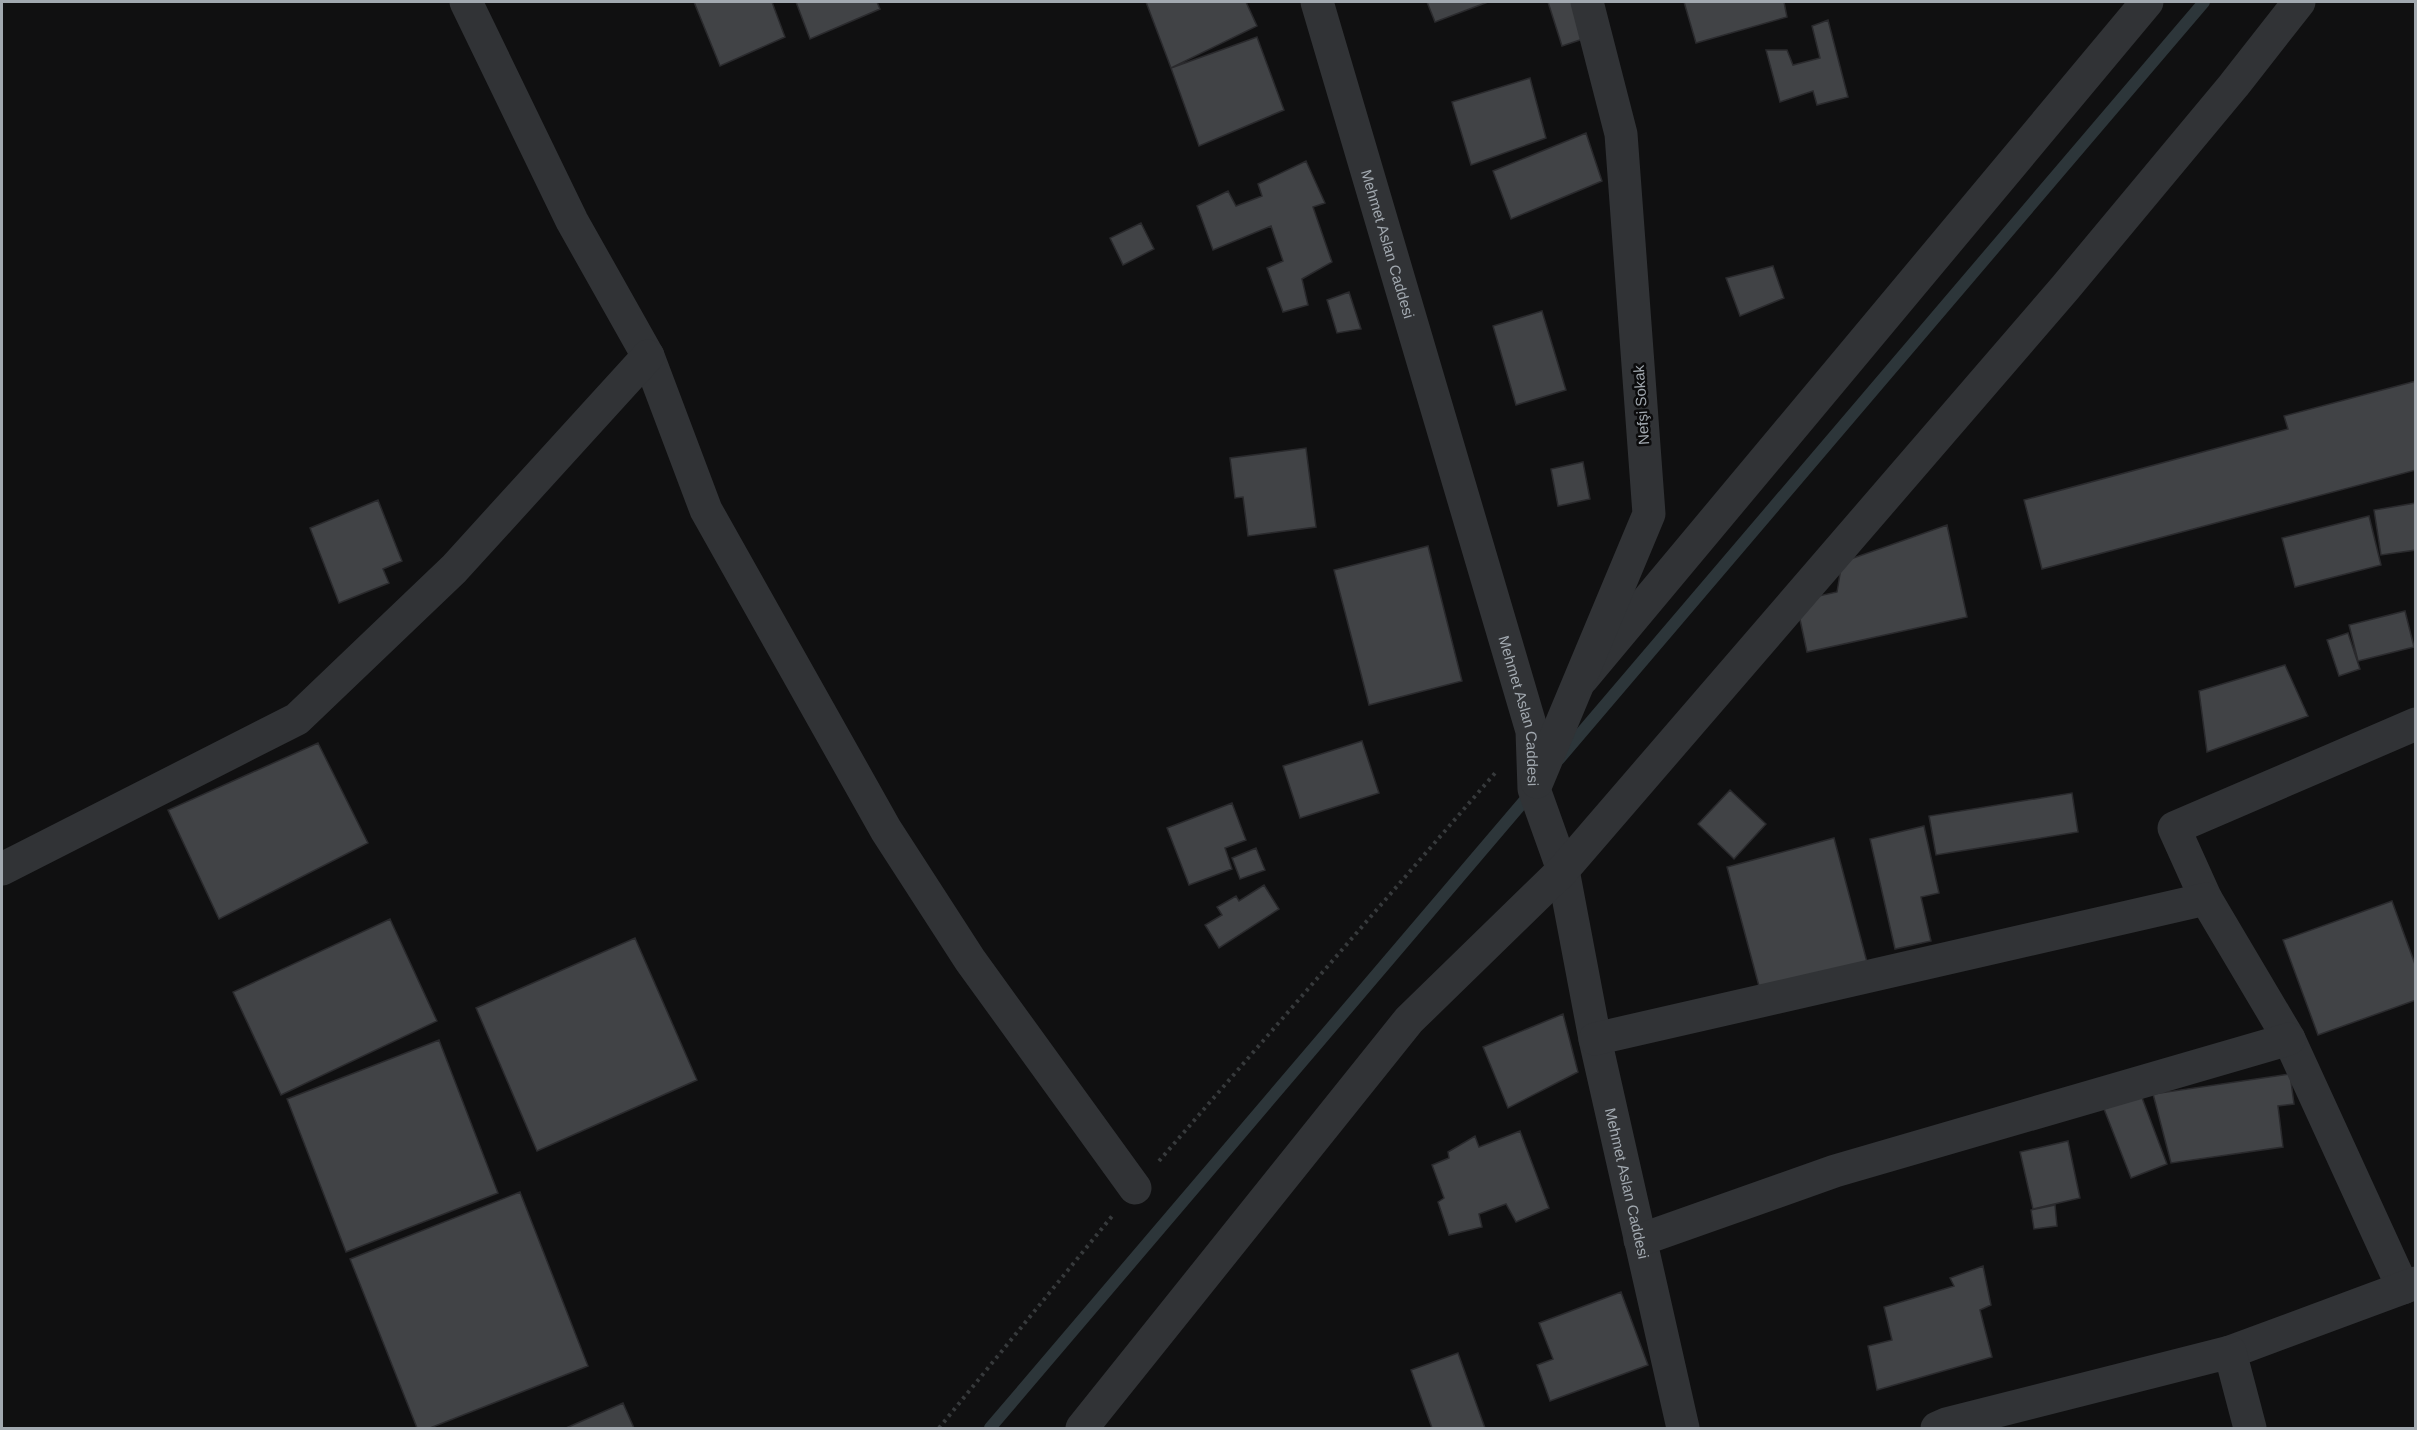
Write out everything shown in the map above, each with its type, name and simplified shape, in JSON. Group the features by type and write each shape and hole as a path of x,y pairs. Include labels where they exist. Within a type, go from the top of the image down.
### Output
{"street":[{"path":"466,2 572,221 648,356 706,510 886,830 970,960 1135,1188"},
{"name":"Mehmet Aslan Caddesi","path":"1317,2 1532,731 1534,789 1563,870 1595,1039 1683,1428"},
{"name":"Nefşi Sokak","path":"1534,789 1582,679 1649,514 1621,134 1587,2"},
{"path":"1582,679 2147,2"},
{"path":"1082,1428 1409,1020 1563,870 2065,288 2234,85 2299,2"},
{"path":"2,868 297,719 454,569 648,356"},
{"path":"1936,1428 2230,1352 2409,1285 2289,1039 2206,898 2174,828 2415,724"},
{"path":"1595,1039 2206,898"},
{"path":"1640,1240 1835,1171 2289,1039"},
{"path":"2230,1352 2250,1428"}],"path":[{"path":"939,1428 1135,1188 1532,731"}],"building":[{"path":"694,2 772,2 785,37 720,66"},
{"path":"796,2 877,2 880,9 810,39"},
{"path":"1146,2 1246,2 1257,26 1171,68"},
{"path":"1427,2 1488,2 1435,22"},
{"path":"1548,2 1578,2 1589,37 1562,46"},
{"path":"1684,2 1784,2 1787,17 1696,43"},
{"path":"1828,20 1848,97 1817,105 1813,91 1780,102 1766,50 1787,50 1793,65 1820,58 1812,26"},
{"path":"1257,37 1284,110 1199,146 1171,68"},
{"path":"1530,78 1546,138 1471,165 1452,102"},
{"path":"1586,133 1602,181 1511,219 1493,171"},
{"path":"1306,161 1325,203 1313,207 1332,262 1302,279 1308,305 1283,312 1267,268 1283,261 1271,226 1213,250 1197,206 1228,191 1236,206 1262,196 1258,184"},
{"path":"1141,223 1154,249 1123,265 1110,238"},
{"path":"1773,266 1784,298 1740,316 1726,278"},
{"path":"1349,292 1361,329 1337,333 1327,300"},
{"path":"1542,311 1566,390 1516,405 1493,326"},
{"path":"2416,381 2416,470 2042,569 2024,500 2288,429 2284,416"},
{"path":"1306,448 1316,527 1248,536 1243,497 1235,498 1230,458"},
{"path":"1583,462 1590,499 1558,506 1551,469"},
{"path":"378,500 402,561 383,569 389,583 339,603 310,528"},
{"path":"2416,503 2416,550 2381,555 2374,510"},
{"path":"2369,516 2381,565 2295,587 2282,538"},
{"path":"1947,525 1967,617 1807,652 1796,601 1837,592 1842,562"},
{"path":"1428,546 1462,681 1369,705 1334,570"},
{"path":"2405,611 2414,647 2358,661 2349,625"},
{"path":"2348,633 2360,669 2339,676 2327,640"},
{"path":"2285,665 2308,716 2207,752 2199,691"},
{"path":"1362,741 1379,793 1300,818 1283,766"},
{"path":"318,743 368,843 219,919 168,810"},
{"path":"1730,790 1766,824 1734,859 1698,824"},
{"path":"2072,793 2078,832 1936,855 1929,816"},
{"path":"1232,803 1246,840 1225,848 1232,869 1189,885 1167,828"},
{"path":"1924,826 1939,893 1921,897 1931,941 1895,949 1870,839"},
{"path":"1834,838 1867,962 1760,990 1727,867"},
{"path":"1256,848 1265,870 1240,879 1232,858"},
{"path":"1264,885 1279,909 1219,948 1205,925 1222,915 1217,907 1236,896 1239,901"},
{"path":"2392,901 2416,967 2416,1000 2318,1035 2283,940"},
{"path":"390,919 437,1021 281,1095 233,992"},
{"path":"635,938 697,1080 537,1151 476,1008"},
{"path":"1563,1014 1578,1072 1508,1108 1483,1047"},
{"path":"439,1040 498,1193 346,1252 287,1099"},
{"path":"2290,1074 2294,1104 2278,1106 2283,1147 2171,1163 2153,1094"},
{"path":"2141,1095 2167,1164 2131,1178 2104,1109"},
{"path":"1520,1131 1549,1208 1516,1222 1506,1204 1479,1214 1482,1227 1449,1235 1438,1202 1444,1198 1432,1165 1449,1158 1448,1152 1475,1136 1479,1147"},
{"path":"2068,1141 2080,1198 2033,1209 2020,1152"},
{"path":"520,1192 588,1366 430,1428 417,1428 350,1259"},
{"path":"2055,1205 2057,1226 2034,1229 2031,1210"},
{"path":"1983,1266 1991,1305 1980,1310 1992,1357 1877,1390 1868,1346 1892,1340 1884,1307 1954,1286 1950,1278"},
{"path":"1621,1292 1648,1365 1550,1401 1537,1365 1553,1359 1539,1323"},
{"path":"1458,1353 1485,1428 1432,1428 1411,1370"},
{"path":"623,1403 634,1428 566,1428"}],"waterway":[{"path":"1559,759 2204,2"},
{"path":"990,1428 1531,793"}]}
